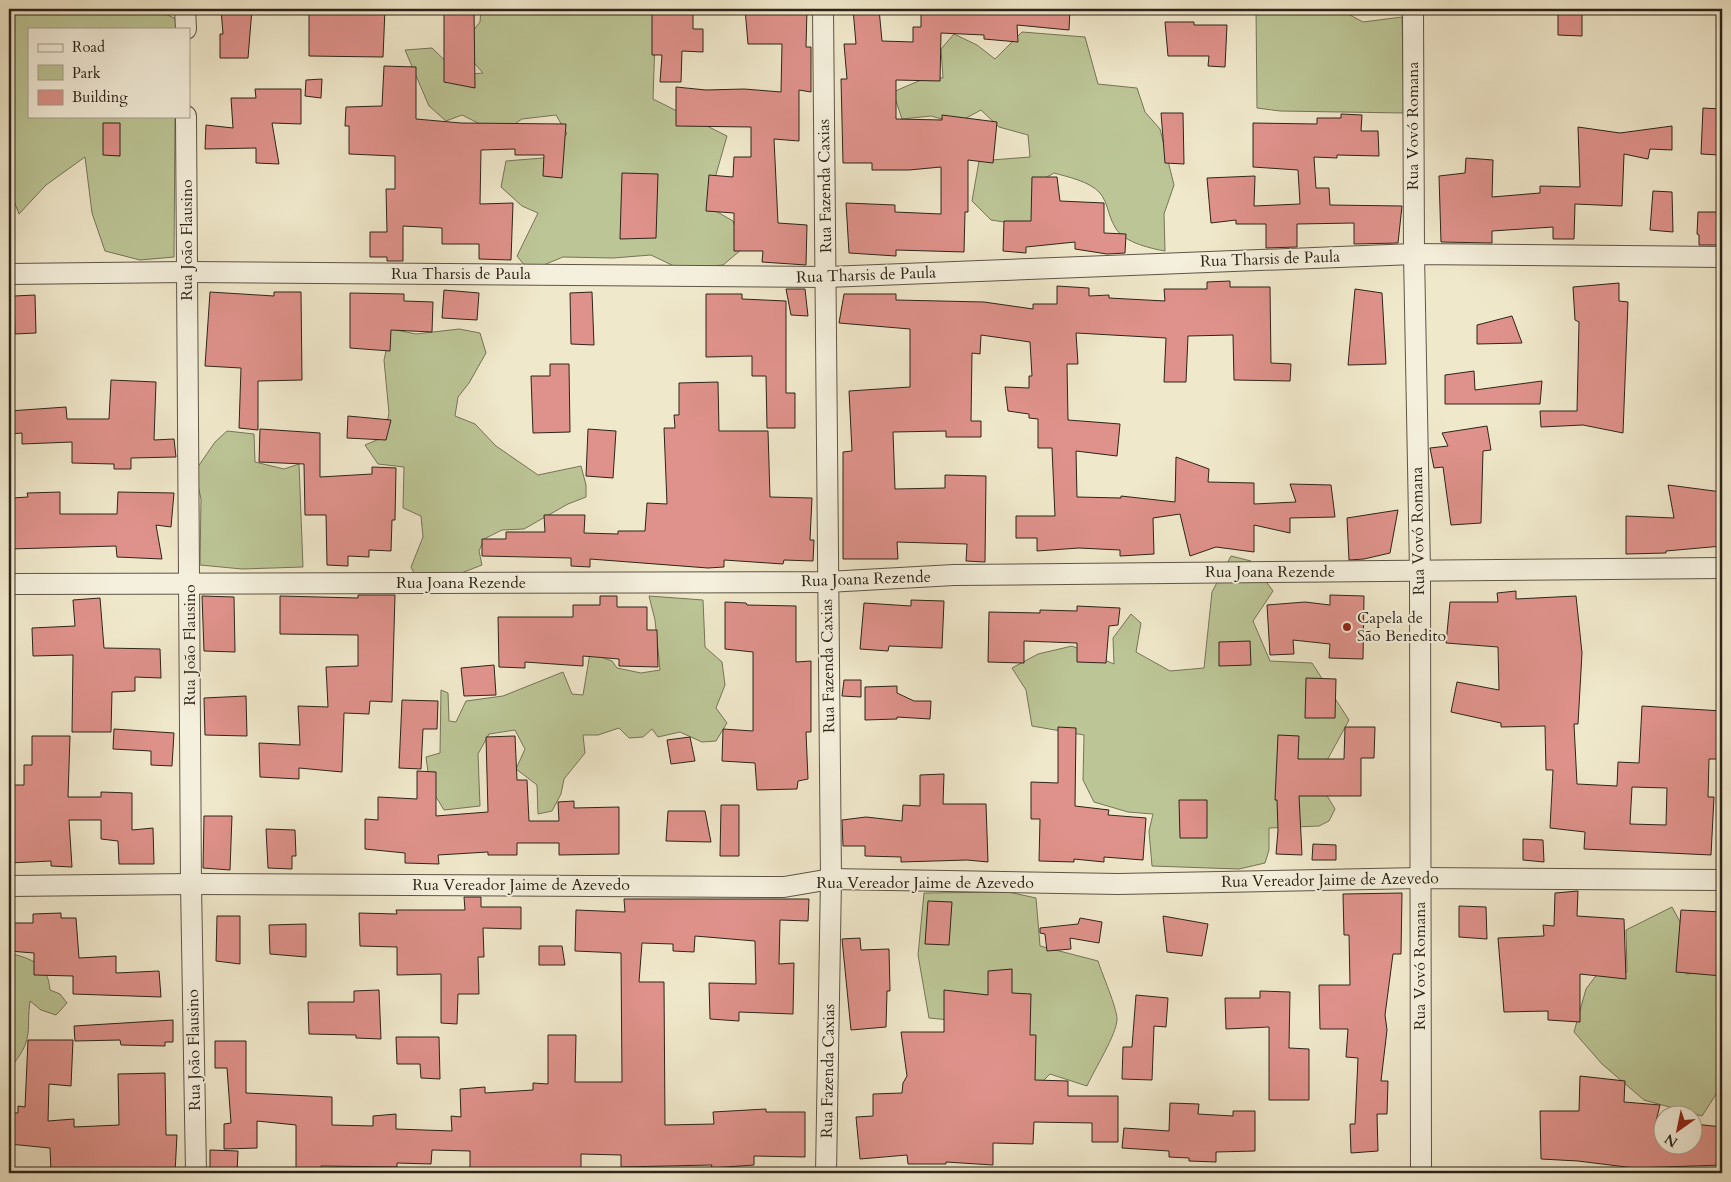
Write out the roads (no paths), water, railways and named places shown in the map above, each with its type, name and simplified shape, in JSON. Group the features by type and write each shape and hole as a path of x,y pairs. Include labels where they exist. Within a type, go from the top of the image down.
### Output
{"street":[{"path":"186,9 186,28"},
{"name":"Rua Fazenda Caxias","path":"823,9 827,277 827,582 831,879 826,1173"},
{"name":"Rua Vovó Romana","path":"1413,9 1414,254 1420,571 1421,1173"},
{"name":"Rua João Flausino","path":"186,118 191,884 196,1173"},
{"name":"Rua Tharsis de Paula","path":"9,274 187,272 827,277 1414,254 1722,256"},
{"name":"Rua Joana Rezende","path":"9,584 827,582 954,575 1722,568"},
{"name":"Rua Vereador Jaime de Azevedo","path":"9,886 191,884 784,887 831,879 1118,884 1420,878 1722,880"}],"place":[{"name":"Capela de São Benedito","path":"1347,627"}]}
